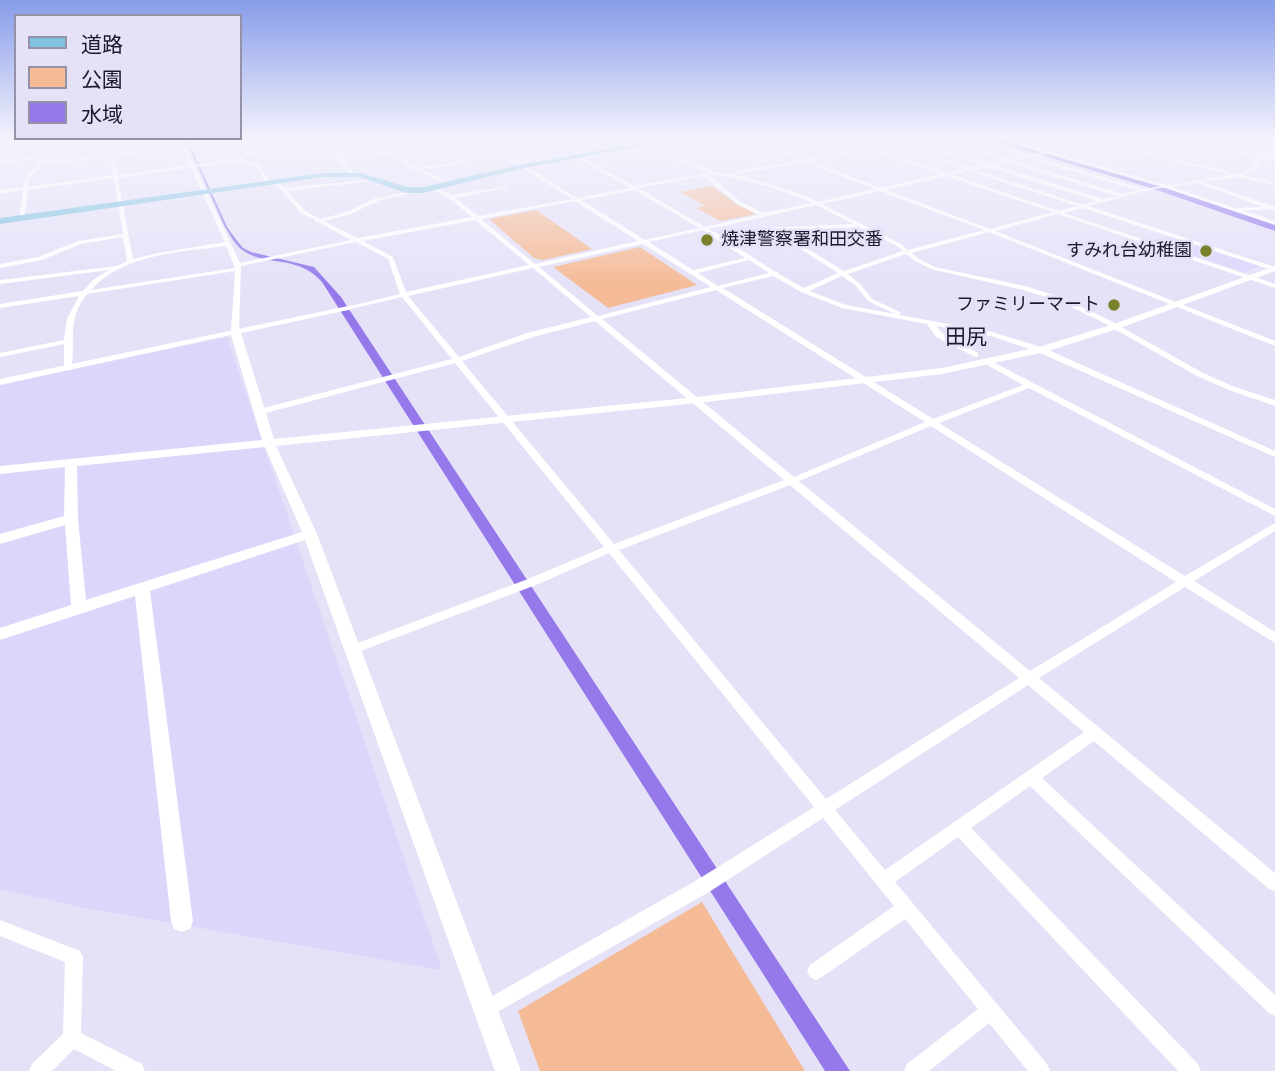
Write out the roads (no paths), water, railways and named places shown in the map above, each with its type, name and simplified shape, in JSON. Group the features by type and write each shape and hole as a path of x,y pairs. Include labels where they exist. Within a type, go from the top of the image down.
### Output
{"main road":[{"path":"0,221 248,186"},
{"path":"392,186 416,191 442,186"}],"street":[{"path":"21,219 25,186"},
{"path":"0,192 47,186"},
{"path":"116,186 127,263"},
{"path":"200,186 238,267 235,331 269,443 310,534 508,1071"},
{"path":"278,186 303,212 317,221 391,258 404,295 1040,1071"},
{"path":"284,190 321,186"},
{"path":"556,186 1275,638"},
{"path":"629,186 703,228 803,291 844,307 992,334 1041,350 1275,454"},
{"path":"0,306 238,267 358,240 643,186"},
{"path":"719,186 740,203 763,215"},
{"path":"772,186 817,203 899,245 933,268 1052,296 1117,326 1191,370 1237,391 1275,403"},
{"path":"869,186 1275,344"},
{"path":"0,382 891,186"},
{"path":"982,186 1275,286"},
{"path":"1020,186 1275,269"},
{"path":"1055,186 1103,201"},
{"path":"1090,186 1123,196"},
{"path":"1126,186 1143,191"},
{"path":"803,291 843,273 907,252 1164,186 1275,223"},
{"path":"1209,186 1274,206"},
{"path":"451,197 506,187"},
{"path":"434,188 451,197 535,266 1275,883"},
{"path":"317,221 349,213 378,199 416,191"},
{"path":"1238,210 1274,206"},
{"path":"721,239 760,230 804,230 860,225"},
{"path":"804,230 814,240 808,250"},
{"path":"1143,241 1167,234"},
{"path":"0,266 40,259 80,242 125,235"},
{"path":"793,242 843,273 866,292 870,300 910,318"},
{"path":"0,282 127,263 226,244"},
{"path":"693,272 751,258"},
{"path":"68,368 70,320 98,278 127,263"},
{"path":"0,470 866,381 986,362 1041,350 1117,326 1275,269"},
{"path":"259,412 458,360 530,335 775,273"},
{"path":"929,322 939,335 975,355"},
{"path":"0,355 69,341"},
{"path":"986,362 1275,513"},
{"path":"351,650 532,582 610,548 794,481 1029,385"},
{"path":"71,463 71,519 79,609"},
{"path":"0,539 71,519"},
{"path":"486,1009 703,886 823,807 1275,526"},
{"path":"0,634 310,534"},
{"path":"142,588 182,921"},
{"path":"885,880 1095,733"},
{"path":"1031,777 1275,1007"},
{"path":"960,828 1191,1071"},
{"path":"816,971 906,907"},
{"path":"0,928 74,957 72,1038 39,1071"},
{"path":"914,1071 991,1010"},
{"path":"72,1038 135,1071"}],"water":[{"path":"226,227 243,248 251,252 314,267 341,297 850,1071 825,1071 322,282 310,271 297,265 257,257 246,252 235,243"}],"waterway":[{"path":"208,186 226,227 235,240"},
{"path":"1155,186 1275,227"}],"place":[{"name":"焼津警察署和田交番","path":"707,240"},
{"name":"すみれ台幼稚園","path":"1206,251"},
{"name":"ファミリーマート","path":"1114,305"}],"district":[{"name":"田尻","path":"966,338"}]}
